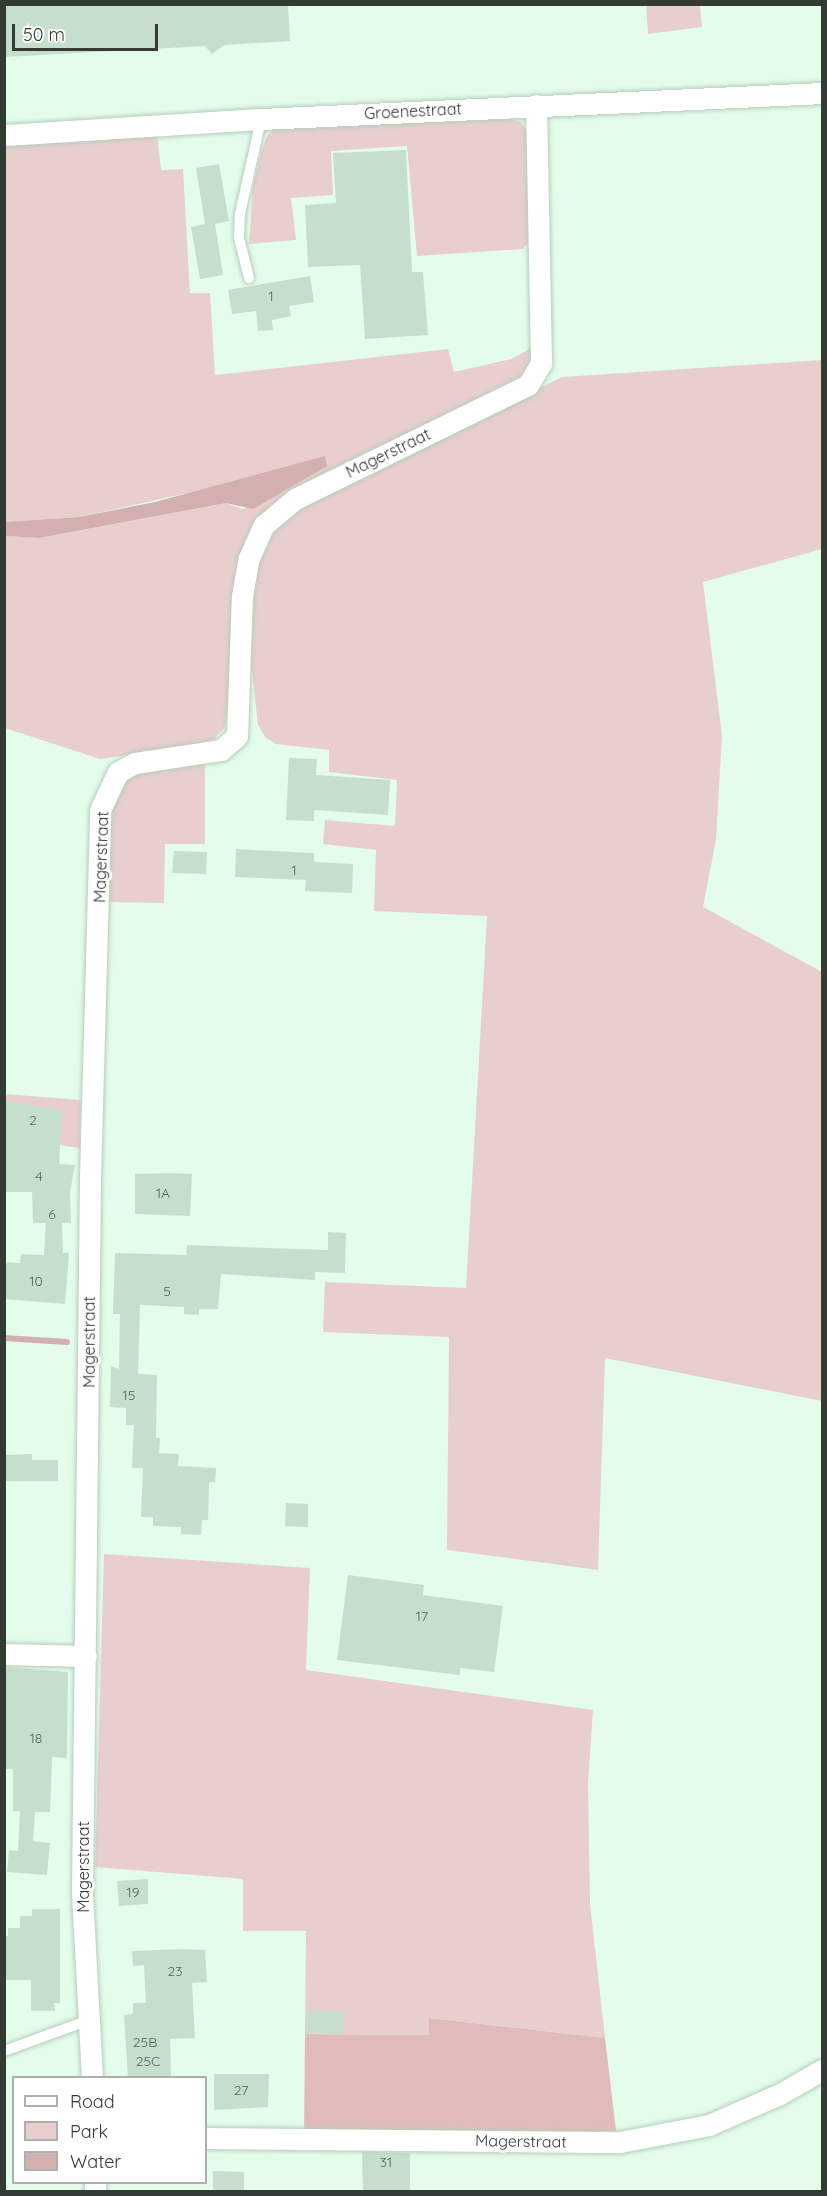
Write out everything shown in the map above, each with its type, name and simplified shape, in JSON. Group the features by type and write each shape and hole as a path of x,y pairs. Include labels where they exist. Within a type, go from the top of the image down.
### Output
{"street":[{"name":"Groenestraat","path":"4,135 261,119 822,93"},
{"name":"Magerstraat","path":"92,2076 82,1895 90,1177 100,810 118,772 135,763 222,750 237,735 242,596 249,558 264,525 295,499 528,385 541,363 536,105"},
{"path":"4,1654 86,1656"},
{"name":"Magerstraat","path":"207,2138 620,2142 663,2137 709,2126 780,2094 822,2070"}],"lane":[{"path":"249,278 239,238 240,214 261,119"},
{"path":"4,2051 89,2020"}],"green space":[{"path":"646,5 700,5 702,27 648,34"},
{"path":"511,119 521,122 527,132 530,240 523,249 417,256 407,146 331,151 333,195 291,198 296,240 249,244 253,186 267,136 276,128"},
{"path":"157,133 161,170 183,169 190,293 210,293 215,375 448,349 454,372 511,359 528,350 533,342 533,357 519,383 264,514 225,727 214,739 193,746 100,759 5,728 5,536 39,538 226,503 242,509 269,500 282,489 229,484 79,517 5,522 5,140"},
{"path":"822,360 822,549 703,582 722,736 716,840 703,907 822,972 822,1401 605,1358 598,1570 447,1550 449,1337 323,1332 325,1282 466,1288 487,916 374,911 376,850 323,844 325,820 395,826 397,780 329,772 329,750 276,744 266,738 258,725 251,664 255,571 270,535 286,519 334,488 562,377"},
{"path":"205,763 205,844 165,844 164,903 108,902 109,813 120,785 134,775 157,768"},
{"path":"5,1094 81,1100 80,1148 5,1137"},
{"path":"104,1554 310,1568 306,1670 593,1710 588,1783 590,1904 605,2038 430,2018 429,2035 305,2034 306,1931 243,1931 243,1879 95,1867"}],"shaded area":[{"path":"429,2018 605,2038 616,2131 304,2134 305,2034 429,2035"}],"water":[{"path":"325,456 327,466 253,509 226,503 39,538 5,536 5,522 79,517 155,502"}],"building":[{"path":"4,4 288,4 290,41 224,45 212,54 205,46 4,57"},
{"path":"406,150 412,272 423,272 428,335 365,339 360,265 308,267 305,205 336,203 333,153"},
{"path":"219,164 229,221 215,224 223,275 200,279 191,227 205,224 196,168"},
{"path":"310,276 314,302 289,306 291,316 272,320 273,330 258,331 256,311 232,314 228,290"},
{"path":"289,758 317,759 316,775 390,780 388,815 314,810 314,821 286,820"},
{"path":"236,849 314,853 314,862 353,864 352,893 305,891 306,880 235,877"},
{"path":"174,851 207,852 206,874 172,873"},
{"path":"4,1101 62,1110 59,1164 75,1165 70,1192 71,1223 62,1223 63,1253 69,1253 65,1304 4,1299 4,1262 20,1263 21,1254 44,1255 46,1223 33,1223 32,1192 4,1192"},
{"path":"135,1174 192,1174 190,1216 135,1214"},
{"path":"328,1232 346,1233 345,1273 315,1272 315,1280 221,1274 218,1309 199,1309 199,1315 184,1314 184,1307 140,1305 138,1374 157,1375 156,1438 160,1438 159,1453 179,1454 178,1466 216,1468 215,1482 209,1482 208,1520 202,1520 201,1535 181,1534 181,1527 153,1526 153,1517 141,1517 143,1468 132,1468 134,1425 126,1425 126,1408 110,1407 111,1366 119,1369 120,1314 113,1314 115,1253 186,1255 187,1245 328,1250"},
{"path":"32,1454 32,1460 58,1460 58,1481 4,1481 4,1455"},
{"path":"286,1503 308,1504 308,1527 285,1526"},
{"path":"348,1575 424,1585 423,1595 503,1606 494,1672 460,1668 460,1675 337,1660"},
{"path":"4,1667 68,1672 67,1758 52,1757 50,1812 35,1812 33,1841 50,1843 47,1875 7,1872 9,1850 18,1851 20,1811 13,1811 13,1769 4,1769"},
{"path":"148,1879 148,1904 119,1906 117,1881"},
{"path":"32,1909 60,1909 60,2003 54,2003 55,2011 31,2011 31,1980 4,1980 4,1936 8,1936 8,1928 20,1928 20,1916 32,1916"},
{"path":"205,1950 207,1982 192,1983 195,2038 170,2039 171,2076 128,2076 124,2015 133,2014 133,2003 146,2003 144,1965 133,1966 132,1951"},
{"path":"307,2011 343,2011 343,2034 307,2033"},
{"path":"214,2074 269,2074 268,2107 214,2110"},
{"path":"362,2152 410,2153 410,2192 363,2192"},
{"path":"213,2171 244,2172 244,2192 213,2192"}],"waterway":[{"path":"4,1338 67,1342"}]}
